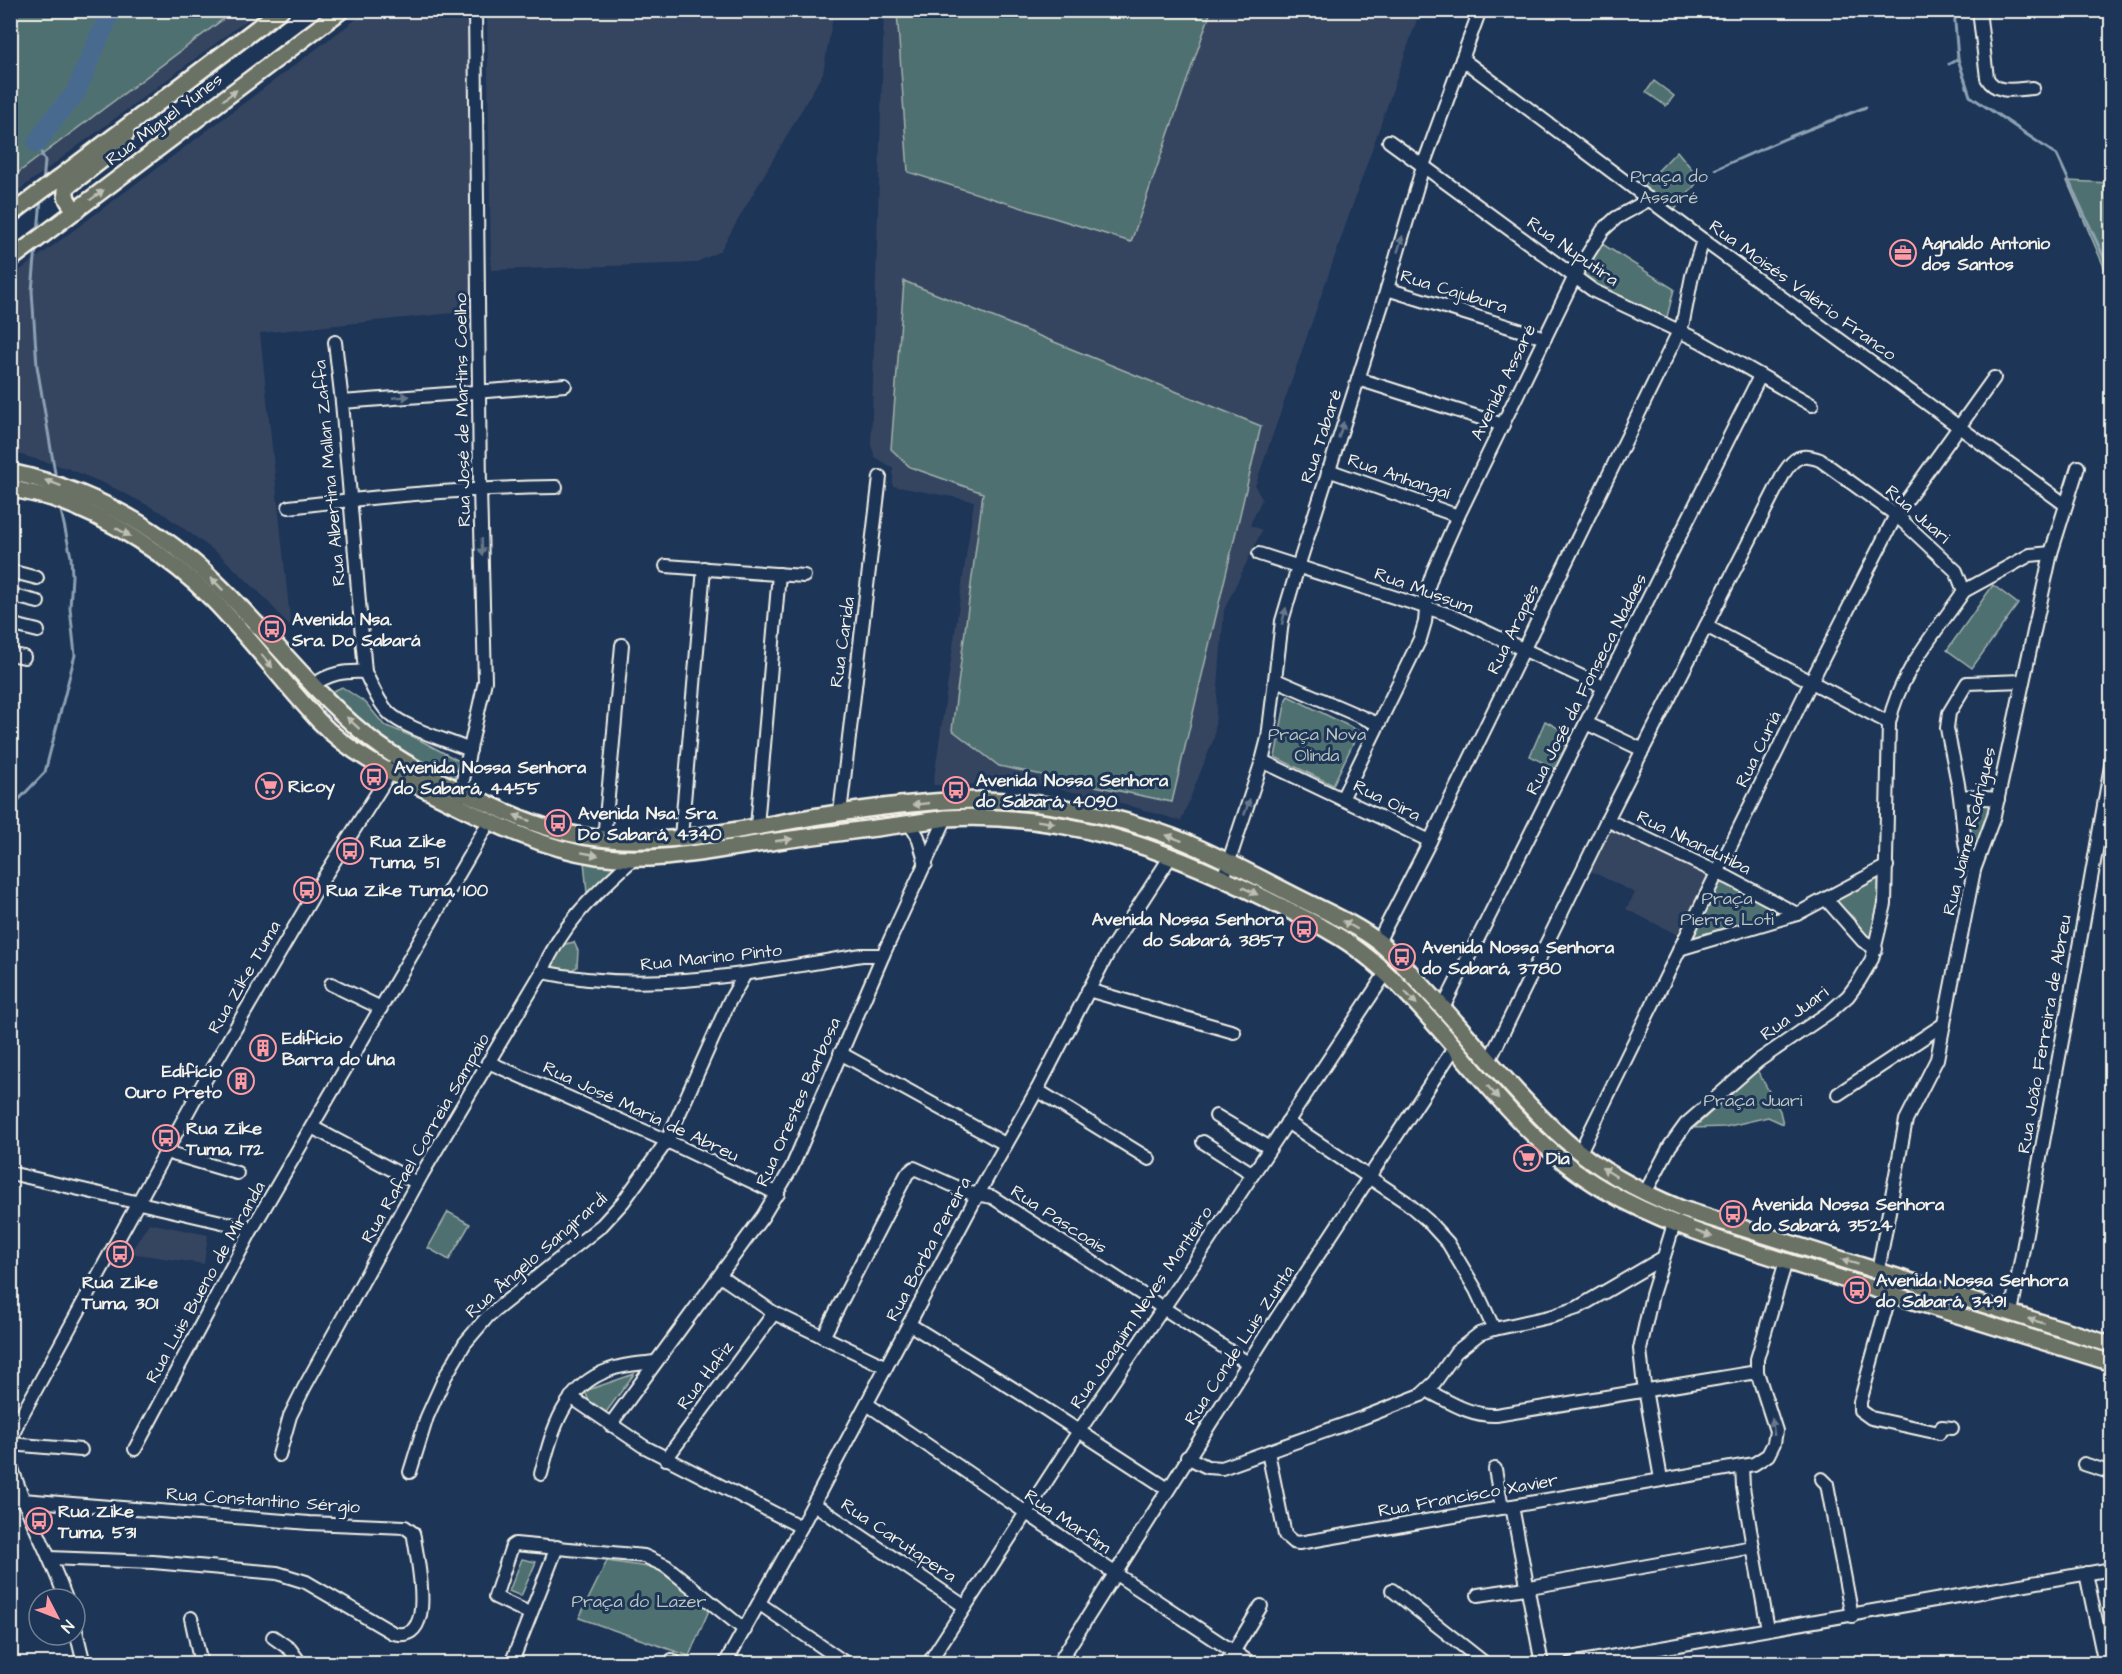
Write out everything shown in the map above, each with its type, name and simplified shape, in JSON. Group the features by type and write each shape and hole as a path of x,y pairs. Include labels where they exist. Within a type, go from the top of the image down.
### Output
{"main road":[{"name":"Rua Miguel Yunes","path":"10,215 281,10"},
{"name":"Rua Miguel Yunes","path":"10,260 342,10"},
{"path":"76,211 67,200 67,187 111,153 139,117"},
{"path":"10,472 41,478 79,492 141,524 205,572 243,609 312,686 363,732 459,798 489,822 556,848 597,856 633,859 680,855 872,827 981,816 1016,818 1069,826 1120,837 1223,879 1331,932 1363,954 1413,1000 1497,1097 1536,1137 1572,1168 1630,1204 1674,1224 1786,1261 2112,1363"},
{"path":"10,488 52,498 90,514 157,553 212,599 239,627 320,722 352,749 389,772 538,825 604,839 639,840 681,837 840,813 940,802 984,800 1025,803 1074,811 1125,822 1175,838 1228,862 1336,917 1378,942 1443,1008 1544,1120 1580,1152 1608,1172 1645,1193 1682,1209 2112,1345"},
{"path":"1744,1247 1749,1230"},
{"path":"2054,1345 2061,1329"}],"street":[{"name":"Rua José de Martins Coelho","path":"459,798 485,681 480,488 475,10"},
{"name":"Rua Tabaré","path":"1223,879 1262,760 1271,719 1282,621 1387,289 1423,166 1480,10"},
{"path":"1979,10 1987,78 1990,84 2001,89 2033,88"},
{"name":"Rua Moisés Valério Franco","path":"1462,59 1703,240 2066,505"},
{"name":"Rua Nuputira","path":"1389,141 1594,291 1713,348 1812,405"},
{"name":"Avenida Assaré","path":"1342,799 1420,639 1425,622 1428,587 1433,572 1574,278 1603,230 1616,218 1650,199"},
{"name":"Rua Arapés","path":"1378,942 1430,841 1679,331 1703,240"},
{"name":"Rua Cajubura","path":"1387,289 1545,338"},
{"name":"Rua Albertina Mallan Zaffa","path":"335,342 365,672"},
{"name":"Rua José da Fonseca Nadaes","path":"1443,1008 1760,376"},
{"name":"Rua Curiá","path":"1580,1152 1678,950 1896,515 1994,378"},
{"path":"1358,379 1503,425"},
{"path":"342,402 566,385"},
{"name":"Rua Juari","path":"1490,1059 1607,820 1784,474 1790,464 1798,458 1808,456 1820,460 1896,515 1956,571 1964,591 1910,671 1893,706 1889,723 1885,904 1876,949 1867,969 1848,996 1831,1011 1758,1061 1686,1124 1670,1146 1645,1193"},
{"name":"Rua Jaime Rodrigues","path":"1878,1271 1906,1120 1934,1070 1974,870 1998,799 2051,553 2078,467"},
{"name":"Rua Anhangaí","path":"1328,470 1458,516"},
{"name":"Rua Carida","path":"840,813 880,477"},
{"path":"289,507 350,499 480,488 556,486"},
{"path":"1964,591 2030,555 2051,553"},
{"name":"Rua Mussum","path":"1259,554 1450,615 1604,687"},
{"path":"666,566 804,576"},
{"path":"681,837 705,568"},
{"path":"10,571 37,578"},
{"path":"757,826 779,574"},
{"path":"10,595 38,602"},
{"path":"10,624 38,631"},
{"path":"1706,626 1812,680 1889,723"},
{"path":"604,839 622,645"},
{"path":"10,654 24,657"},
{"path":"312,686 322,678 341,671 365,672 381,702 400,722 470,750"},
{"path":"1276,680 1378,724"},
{"path":"1974,870 1965,844 1960,796 1947,728 1949,713 1967,683 2023,681"},
{"path":"1587,723 1644,750"},
{"name":"Rua Zike Tuma","path":"10,1443 18,1422 204,1082 321,882 400,758"},
{"name":"Rua Oira","path":"1262,760 1430,841"},
{"name":"Rua João Ferreira de Abreu","path":"2012,1313 2112,760"},
{"path":"1960,796 1998,799"},
{"name":"Rua Orestes Barbosa","path":"610,1425 778,1194 946,818"},
{"name":"Rua Nhandutiba","path":"1607,820 1797,914"},
{"name":"Rua Luis Bueno de Miranda","path":"135,1449 252,1229 489,822"},
{"path":"910,824 918,837 926,864"},
{"name":"Rua Borba Pereira","path":"725,1664 814,1504 1108,953 1171,856"},
{"name":"Rua Rafael Correia Sampaio","path":"279,1455 290,1416 304,1388 417,1184 557,943 588,900 633,859"},
{"path":"1678,950 1797,914 1887,866"},
{"path":"1826,899 1863,941 1876,949"},
{"name":"Rua Marino Pinto","path":"542,972 634,983 685,981 862,955 883,955"},
{"name":"Rua Joaquim Neves Monteiro","path":"928,1664 1079,1431 1386,973"},
{"name":"Rua Ângelo Sangirardi","path":"410,1472 427,1417 445,1377 465,1343 488,1316 602,1225 623,1202 666,1141 729,1002 745,974"},
{"path":"331,984 381,1008"},
{"path":"1088,990 1234,1032"},
{"path":"1838,1094 1944,1024"},
{"name":"Rua Conde Luis Zunta","path":"1058,1664 1187,1457 1454,1048"},
{"path":"840,1053 1005,1144"},
{"name":"Rua José Maria de Abreu","path":"488,1062 666,1141 778,1194"},
{"path":"1036,1090 1149,1159"},
{"path":"1216,1116 1270,1149"},
{"path":"1287,1122 1416,1210 1448,1243 1476,1290 1494,1329"},
{"path":"312,1127 417,1184"},
{"path":"1203,1142 1253,1174"},
{"path":"166,1152 237,1173"},
{"name":"Rua Pascoais","path":"823,1337 910,1170 918,1168 970,1193 992,1197 1248,1363"},
{"path":"10,1173 252,1229"},
{"path":"1661,1479 1641,1362 1640,1341 1661,1259 1674,1224"},
{"path":"1187,1457 1207,1467 1222,1468 1362,1418 1428,1390 1451,1359 1479,1334 1553,1316 1586,1304 1661,1259"},
{"path":"1428,1390 1459,1408 1486,1416 1758,1372 1757,1359 1786,1261"},
{"path":"720,1276 774,1313 886,1367"},
{"path":"1890,1294 1860,1402 1860,1410 1871,1418 1939,1433 1947,1427"},
{"name":"Rua Hafiz","path":"666,1459 774,1313"},
{"path":"909,1324 1168,1489"},
{"path":"541,1474 559,1414 571,1396 590,1380 607,1370 655,1362"},
{"name":"Rua Francisco Xavier","path":"1268,1452 1286,1535 1293,1542 1299,1543 1754,1464 1765,1458 1772,1450 1776,1433 1758,1372"},
{"path":"571,1396 610,1425 666,1459 801,1527"},
{"name":"Rua Marfim","path":"867,1404 1025,1513 1252,1664"},
{"path":"10,1443 81,1450"},
{"path":"10,1462 17,1500 49,1558 61,1587"},
{"path":"2084,1464 2112,1473"},
{"path":"1742,1466 1752,1547 1768,1629"},
{"path":"1495,1469 1527,1587 1542,1664"},
{"path":"1822,1479 1827,1484 1851,1616"},
{"name":"Rua Constantino Sérgio","path":"17,1500 309,1523 405,1527 413,1533 414,1537 421,1594 421,1617 413,1631 400,1635 306,1582 277,1573 153,1562 49,1558"},
{"name":"Rua Carutapera","path":"814,1504 964,1606"},
{"path":"530,1613 495,1597 512,1546 519,1543 644,1556 655,1560 666,1566 745,1630"},
{"path":"514,1663 530,1613 557,1547"},
{"path":"1478,1595 1752,1547"},
{"path":"1570,1664 2112,1569"},
{"path":"2086,1573 2106,1664 2112,1663"},
{"path":"1392,1590 1486,1664"},
{"path":"760,1604 847,1664"},
{"path":"1226,1664 1261,1606"},
{"path":"191,1618 201,1664"},
{"path":"273,1637 290,1649 301,1664"},
{"path":"80,1647 84,1664"}],"shaded area":[{"path":"487,10 834,11 823,73 720,251 695,263 491,270"},
{"path":"11,11 259,11 11,196"},
{"path":"367,11 469,11 472,311 260,333 291,628 264,597 220,555 161,512 110,486 67,468 11,452 11,277"},
{"path":"884,11 1420,11 1255,486 1262,499 1250,525 1262,530 1224,610 1214,738 1181,821 1104,798 1032,784 933,785 974,501 893,486 893,468 875,457 871,445"},
{"path":"1609,826 1711,874 1680,936 1626,909 1635,893 1587,869"},
{"path":"149,1223 208,1235 204,1264 130,1253"}],"green space":[{"path":"11,10 234,10 234,11 11,178"},
{"path":"897,11 1211,11 1131,242 908,172"},
{"path":"1654,81 1674,96 1666,106 1646,92"},
{"name":"Praça do Assaré","path":"1677,151 1700,179 1672,213 1640,189"},
{"path":"2067,181 2111,183 2111,283"},
{"path":"1599,242 1674,289 1667,317 1664,318 1586,280 1581,272"},
{"path":"904,281 1261,426 1172,802 999,766 952,730 983,493 910,467 891,449"},
{"path":"1993,585 2018,604 1972,668 1947,650"},
{"path":"342,687 366,703 384,725 416,738 459,761 453,782 389,747 329,693"},
{"name":"Praça Nova Olinda","path":"1288,696 1359,731 1333,785 1275,757"},
{"path":"1545,721 1571,735 1557,770 1530,756"},
{"path":"1966,801 1990,803 1973,856"},
{"path":"584,861 621,865 587,893"},
{"path":"1882,873 1880,903 1872,943 1853,917 1832,899"},
{"name":"Praça Pierre Loti","path":"1718,879 1786,915 1687,943"},
{"path":"574,942 578,951 577,967 564,974 546,969 558,946"},
{"name":"Praça Juari","path":"1757,1070 1780,1111 1783,1124 1768,1117 1725,1127 1694,1128"},
{"path":"448,1212 470,1224 449,1260 428,1248"},
{"path":"634,1374 604,1415 591,1406 585,1391"},
{"path":"522,1559 536,1562 521,1596 509,1591"},
{"name":"Praça do Lazer","path":"607,1561 655,1568 710,1608 689,1656 579,1618"}],"waterway":[{"path":"37,143 54,118 75,94 111,10"},
{"path":"1949,64 1958,59 1954,10"},
{"path":"1958,59 1970,96 2057,155 2112,275"},
{"path":"1716,169 1866,107"},
{"path":"37,143 45,161 43,184"},
{"path":"38,232 41,200"},
{"path":"36,247 32,291 37,366 56,479"},
{"path":"10,809 45,772 75,655 70,608 71,557 60,506"}],"place":[{"name":"Agnaldo Antonio dos Santos","path":"1903,253"},
{"name":"Avenida Nsa. Sra. Do Sabará","path":"272,629"},
{"name":"Avenida Nossa Senhora do Sabará, 4455","path":"374,777"},
{"name":"Ricoy","path":"269,786"},
{"name":"Avenida Nossa Senhora do Sabará, 4090","path":"956,790"},
{"name":"Avenida Nsa. Sra. Do Sabará, 4340","path":"558,823"},
{"name":"Rua Zike Tuma, 51","path":"350,851"},
{"name":"Rua Zike Tuma, 100","path":"307,890"},
{"name":"Avenida Nossa Senhora do Sabará, 3857","path":"1304,929"},
{"name":"Avenida Nossa Senhora do Sabará, 3780","path":"1402,957"},
{"name":"Edifício Barra do Una","path":"263,1048"},
{"name":"Edifício Ouro Preto","path":"241,1081"},
{"name":"Rua Zike Tuma, 172","path":"166,1138"},
{"name":"Dia","path":"1527,1158"},
{"name":"Avenida Nossa Senhora do Sabará, 3524","path":"1733,1214"},
{"name":"Rua Zike Tuma, 301","path":"120,1254"},
{"name":"Avenida Nossa Senhora do Sabará, 3491","path":"1857,1290"},
{"name":"Rua Zike Tuma, 531","path":"39,1521"}]}
